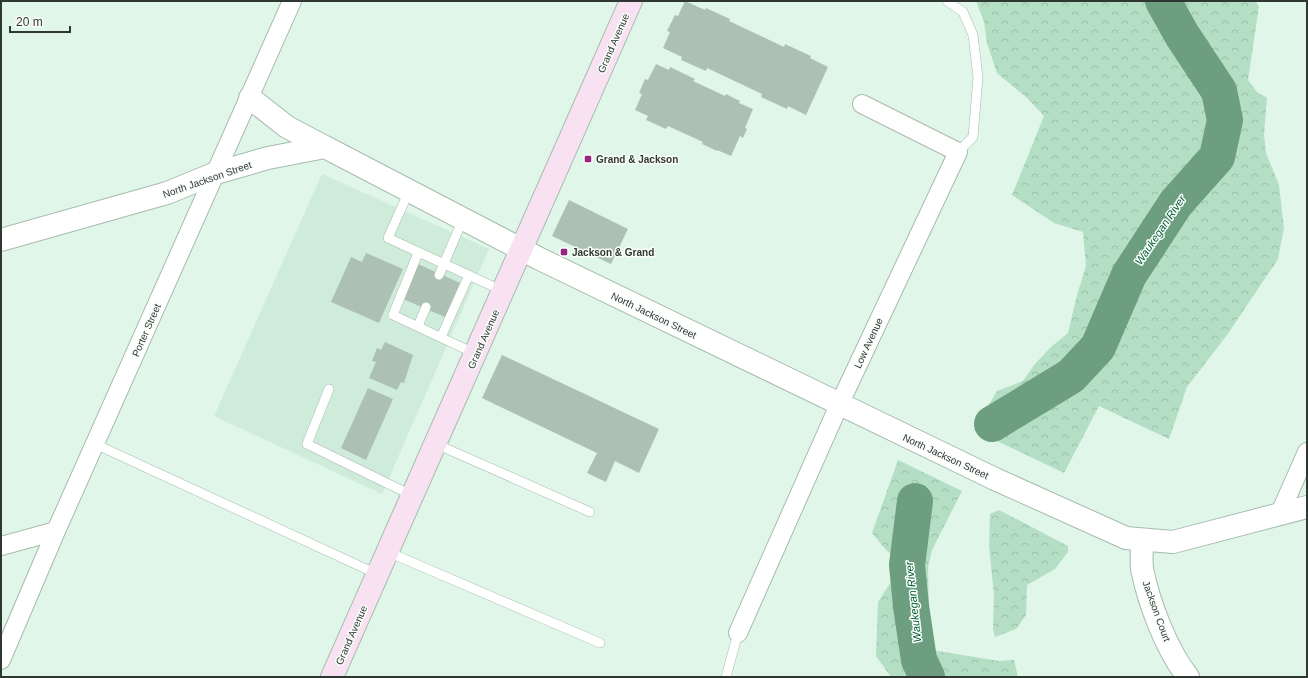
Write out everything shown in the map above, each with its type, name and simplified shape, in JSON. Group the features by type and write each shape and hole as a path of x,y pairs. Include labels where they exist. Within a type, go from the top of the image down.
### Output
{"main road":[{"name":"Grand Avenue","path":"332,677 504,292 631,1"}],"street":[{"name":"Porter Street","path":"1,660 56,531 292,1"},
{"path":"250,98 287,127 325,147"},
{"path":"862,104 958,152"},
{"name":"North Jackson Street","path":"1,240 167,193 216,173 268,158 325,147 522,250 839,405 1055,508 1126,538 1142,541 1173,542 1307,507"},
{"name":"Low Avenue","path":"738,633 839,405 958,152"},
{"path":"1280,514 1307,452"},
{"path":"1,546 56,531"},
{"name":"Jackson Court","path":"1142,541 1142,567 1152,604 1166,640 1188,677"}],"lane":[{"path":"947,1 963,12 973,35 978,77 973,137 958,152"},
{"path":"409,191 388,238 504,292"},
{"path":"439,275 463,220"},
{"path":"418,252 393,315 476,354"},
{"path":"441,337 468,276"},
{"path":"418,326 426,307"},
{"path":"329,389 307,444 413,496"},
{"path":"95,444 378,575"},
{"path":"436,444 590,512"},
{"path":"388,552 600,643"},
{"path":"726,677 738,633"}],"shaded area":[{"path":"322,174 489,249 382,494 214,416"}],"green space":[{"path":"976,1 1255,1 1259,6 1248,80 1257,92 1267,98 1264,135 1266,153 1279,185 1284,228 1278,259 1227,335 1187,387 1169,439 1099,406 1064,473 974,430 997,391 1023,381 1034,365 1051,347 1068,333 1086,266 1083,232 1054,223 1012,195 1044,116 1027,98 997,73 987,43 984,22"},
{"path":"898,460 962,491 932,550 928,567 929,609 926,649 999,661 1014,660 1018,677 891,677 876,656 878,602 903,563 886,550 872,533"},
{"path":"999,510 1068,546 1068,552 1055,569 1027,585 1026,615 1016,629 995,637 993,629 994,595 989,546 990,514"}],"building":[{"path":"685,1 705,10 706,8 730,19 729,21 784,47 785,44 811,56 810,58 828,67 806,115 788,106 787,109 761,97 762,94 707,68 706,71 681,60 682,57 663,48 670,32 667,31 675,15 678,16"},
{"path":"656,64 669,70 670,67 695,79 693,81 725,96 726,94 740,101 739,103 753,109 745,128 747,129 743,138 740,136 731,156 702,144 703,142 668,126 666,129 646,120 648,116 635,110 642,94 639,93 645,79 648,80"},
{"path":"569,200 628,229 611,264 552,236"},
{"path":"366,253 403,269 379,323 331,302 351,257 362,262"},
{"path":"418,264 460,283 445,317 403,299"},
{"path":"385,342 413,355 404,383 401,382 397,390 369,378 376,362 372,361 377,348 381,350"},
{"path":"502,355 659,429 639,473 615,461 606,482 587,473 597,453 482,398"},
{"path":"368,388 393,399 366,460 341,448"}],"waterway":[{"name":"Waukegan River","path":"992,424 1071,376 1098,347 1129,275 1176,203 1217,157 1225,120 1219,91 1182,35 1163,1"},
{"name":"Waukegan River","path":"915,501 907,565 919,660 927,677"}],"place":[{"name":"Grand & Jackson","path":"588,159"},
{"name":"Jackson & Grand","path":"564,252"}]}
